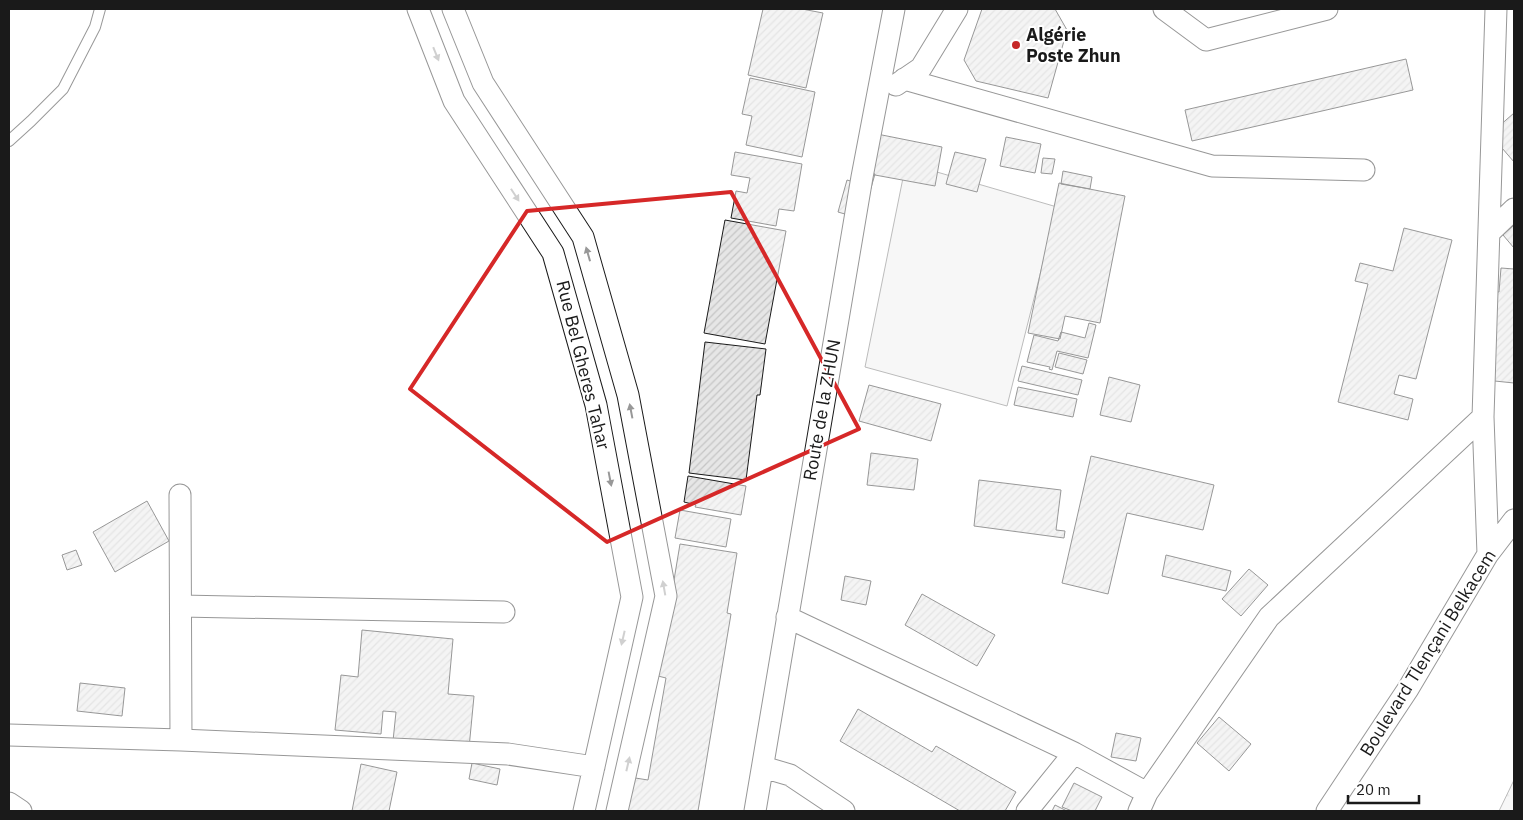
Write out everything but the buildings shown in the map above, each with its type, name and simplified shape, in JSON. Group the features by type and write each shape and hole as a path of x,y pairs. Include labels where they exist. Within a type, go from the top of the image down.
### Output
{"street":[{"name":"Rue Bel Gheres Tahar","path":"418,9 454,101 553,253 596,405 632,597 584,811"},
{"name":"Rue Bel Gheres Tahar","path":"453,9 483,83 583,237 628,395 666,596 617,811"},
{"name":"Route de la ZHUN","path":"755,811 862,177 894,9"},
{"path":"877,98 921,68 957,9"},
{"path":"1164,9 1206,40 1327,9"},
{"path":"1488,554 1483,416 1496,9"},
{"path":"904,79 1212,166 1364,170"},
{"path":"1488,233 1514,209"},
{"path":"787,617 1074,754 1143,802 1269,617 1483,416"},
{"path":"180,495 181,740"},
{"name":"Boulevard Tlençani Belkacem","path":"1327,811 1408,689 1488,554 1514,520"},
{"path":"180,606 504,612"},
{"path":"10,737 181,740 508,754 594,767"},
{"path":"1027,811 1074,754"},
{"path":"763,767 790,774 844,811"},
{"path":"9,803 21,811"}],"lane":[{"path":"9,141 63,89 96,27 100,9"}],"highlighted area":[{"path":"731,192 859,429 607,542 410,389 527,211"}],"shaded area":[{"path":"906,163 1057,207 1007,406 865,367"}],"green space":[{"path":"1514,780 1514,811 1499,811"}],"place":[{"name":"Algérie Poste Zhun","path":"1016,45"}]}
